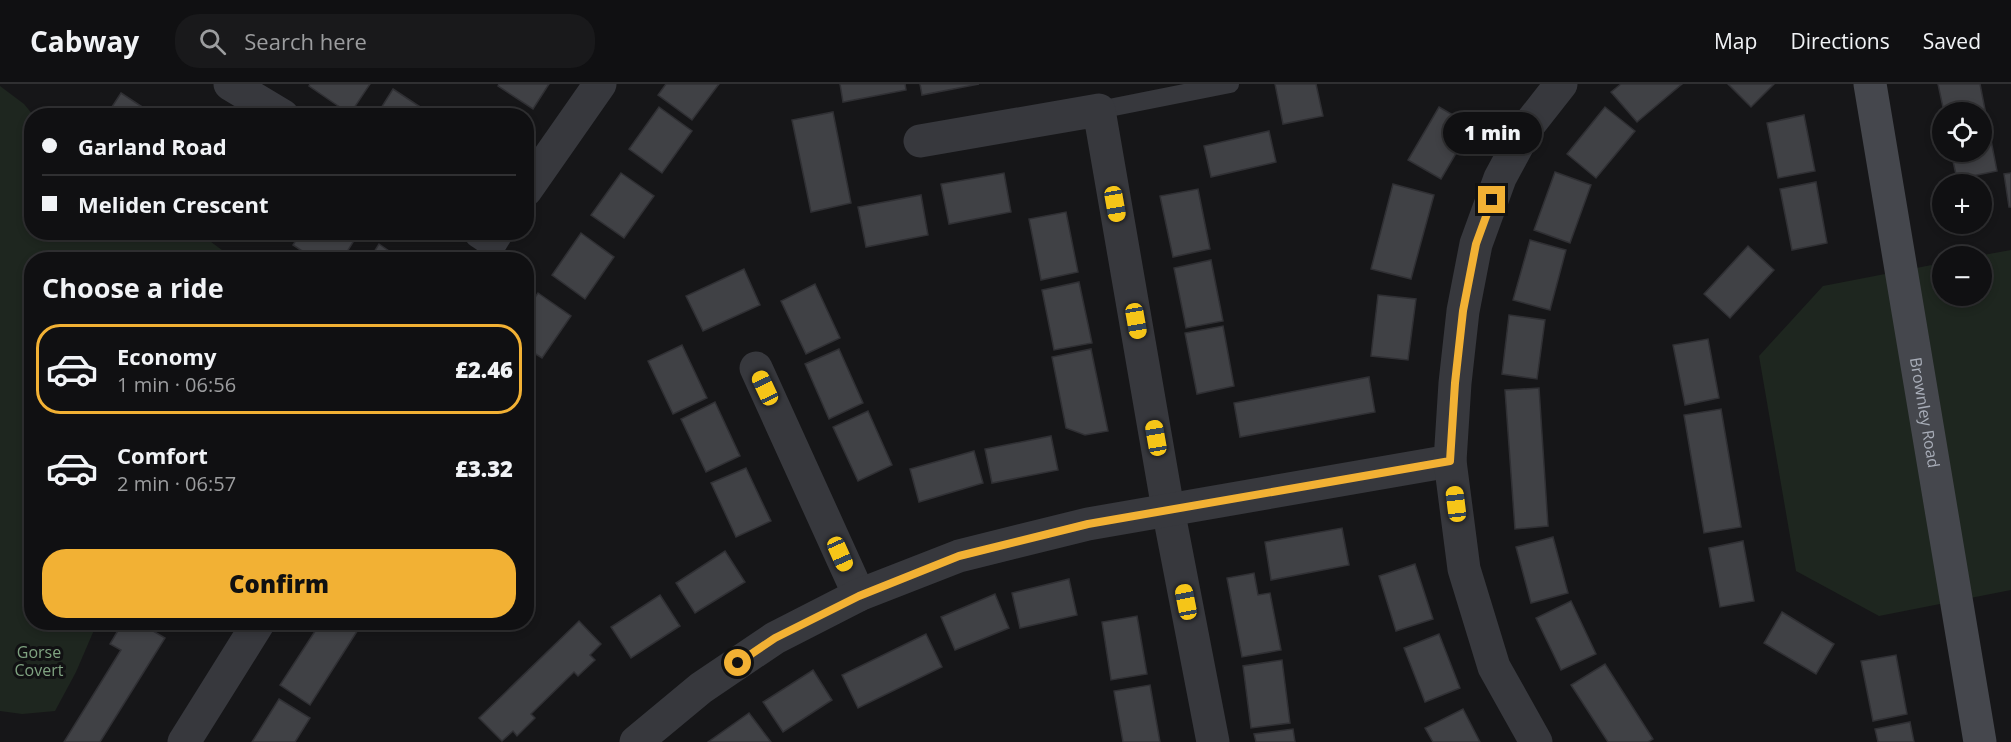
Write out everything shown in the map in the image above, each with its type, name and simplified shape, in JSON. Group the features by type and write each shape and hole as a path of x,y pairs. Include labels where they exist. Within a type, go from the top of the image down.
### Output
{"street":[{"path":"230,84 270,108"},
{"path":"534,179 600,84"},
{"path":"1536,742 1494,667 1464,569 1450,461 1463,311 1476,244 1500,178 1528,126 1561,84"},
{"name":"Brownley Road","path":"1870,84 1980,742"},
{"path":"920,141 1099,110 1168,509 1213,742"},
{"path":"756,368 859,596"},
{"path":"636,742 701,688 775,638 859,596 959,556 1088,524 1450,461"},
{"path":"184,742 254,630"}],"lane":[{"path":"1099,110 1230,84"}],"green space":[{"name":"Gorse Covert","path":"0,86 27,108 24,108 24,240 208,240 225,252 24,252 24,630 94,630 76,672 55,711 22,714 0,711"},
{"path":"2011,250 2011,590 1879,616 1796,571 1759,356 1823,286 1932,265 1932,306 1992,306 1992,253"}],"building":[{"path":"310,84 370,84 354,108 341,108 309,86"},
{"path":"499,84 549,84 534,108 498,86"},
{"path":"666,84 719,84 692,120 658,95"},
{"path":"840,84 905,84 906,90 843,102"},
{"path":"920,84 979,84 922,95"},
{"path":"1275,84 1316,84 1323,116 1283,124"},
{"path":"1621,84 1682,84 1637,122 1611,92"},
{"path":"1728,84 1774,84 1751,107"},
{"path":"1938,84 1980,84 1984,102 1942,102"},
{"path":"393,89 422,108 381,108"},
{"path":"121,93 144,108 111,108"},
{"path":"659,107 692,131 662,173 629,149"},
{"path":"1439,107 1472,126 1441,179 1408,160"},
{"path":"1605,107 1635,131 1596,178 1567,154"},
{"path":"833,112 851,203 811,212 792,120"},
{"path":"1804,115 1815,171 1778,178 1767,123"},
{"path":"1269,131 1276,162 1211,177 1204,146"},
{"path":"1992,145 1997,171 1982,174 1956,174 1953,162 1992,162"},
{"path":"1555,172 1591,185 1570,243 1534,230"},
{"path":"621,173 654,196 624,238 591,215"},
{"path":"1004,173 1011,212 949,224 941,184"},
{"path":"2011,173 2011,207 2009,207 2004,174"},
{"path":"1816,182 1827,243 1792,250 1780,189"},
{"path":"1393,184 1434,195 1411,279 1371,269"},
{"path":"1198,189 1210,249 1173,257 1160,196"},
{"path":"921,195 928,235 866,247 858,207"},
{"path":"1066,212 1078,272 1041,280 1029,219"},
{"path":"581,233 614,257 585,299 552,275"},
{"path":"296,240 354,240 347,252 304,252 293,245"},
{"path":"1530,240 1566,250 1550,310 1513,300"},
{"path":"379,244 390,252 374,252"},
{"path":"1748,246 1774,270 1730,318 1704,294"},
{"path":"1211,260 1223,321 1186,328 1174,268"},
{"path":"744,269 760,305 703,331 686,296"},
{"path":"1079,282 1092,343 1054,350 1042,290"},
{"path":"815,284 840,338 806,354 781,301"},
{"path":"538,293 571,316 542,358 534,353 534,299"},
{"path":"1378,295 1416,299 1408,360 1371,356"},
{"path":"1509,315 1545,320 1537,379 1502,374"},
{"path":"1223,326 1234,386 1197,394 1185,333"},
{"path":"1708,339 1719,398 1685,405 1673,345"},
{"path":"682,345 707,398 673,414 648,361"},
{"path":"839,349 863,403 829,419 805,364"},
{"path":"1091,349 1108,431 1085,435 1066,428 1052,357"},
{"path":"1369,377 1375,412 1240,437 1234,403"},
{"path":"1539,388 1548,526 1515,529 1505,390"},
{"path":"715,402 740,456 706,472 681,419"},
{"path":"1721,409 1741,527 1704,533 1684,415"},
{"path":"868,411 892,465 858,481 833,427"},
{"path":"1051,436 1058,470 992,483 985,449"},
{"path":"974,451 983,483 919,502 910,469"},
{"path":"746,468 771,521 736,537 711,483"},
{"path":"1342,528 1349,565 1271,580 1265,542"},
{"path":"1553,537 1568,593 1531,603 1516,547"},
{"path":"1743,541 1754,601 1720,607 1709,548"},
{"path":"725,551 745,582 695,613 676,583"},
{"path":"1415,564 1433,619 1396,631 1379,576"},
{"path":"1254,573 1258,595 1270,593 1281,650 1242,657 1227,578"},
{"path":"1069,579 1077,615 1020,628 1012,593"},
{"path":"995,594 1009,628 955,650 941,617"},
{"path":"660,595 680,626 631,658 611,627"},
{"path":"1571,601 1596,654 1561,670 1536,618"},
{"path":"1782,612 1834,644 1816,674 1764,643"},
{"path":"1137,616 1147,674 1111,680 1102,622"},
{"path":"579,621 601,644 590,655 595,660 578,676 574,672 531,714 535,718 517,736 513,731 502,741 479,718"},
{"path":"118,630 152,630 165,638 100,742 64,742 121,650 110,644"},
{"path":"316,630 358,630 310,705 280,685"},
{"path":"926,634 942,667 858,708 842,675"},
{"path":"1439,634 1460,688 1425,702 1404,648"},
{"path":"1896,655 1907,714 1873,721 1861,661"},
{"path":"1282,660 1290,723 1251,728 1243,666"},
{"path":"1605,664 1653,739 1648,742 1608,742 1571,685"},
{"path":"813,670 832,700 783,732 763,702"},
{"path":"1150,685 1160,742 1123,742 1114,691"},
{"path":"279,699 310,718 295,742 252,742"},
{"path":"1463,709 1480,742 1433,742 1425,728"},
{"path":"749,713 771,742 708,742"},
{"path":"1910,722 1914,742 1878,742 1875,729"},
{"path":"1293,729 1295,742 1256,742 1254,734"}],"route":[{"path":"738,663 775,638 859,596 959,556 1088,524 1450,461 1463,311 1476,244 1492,200"}]}
